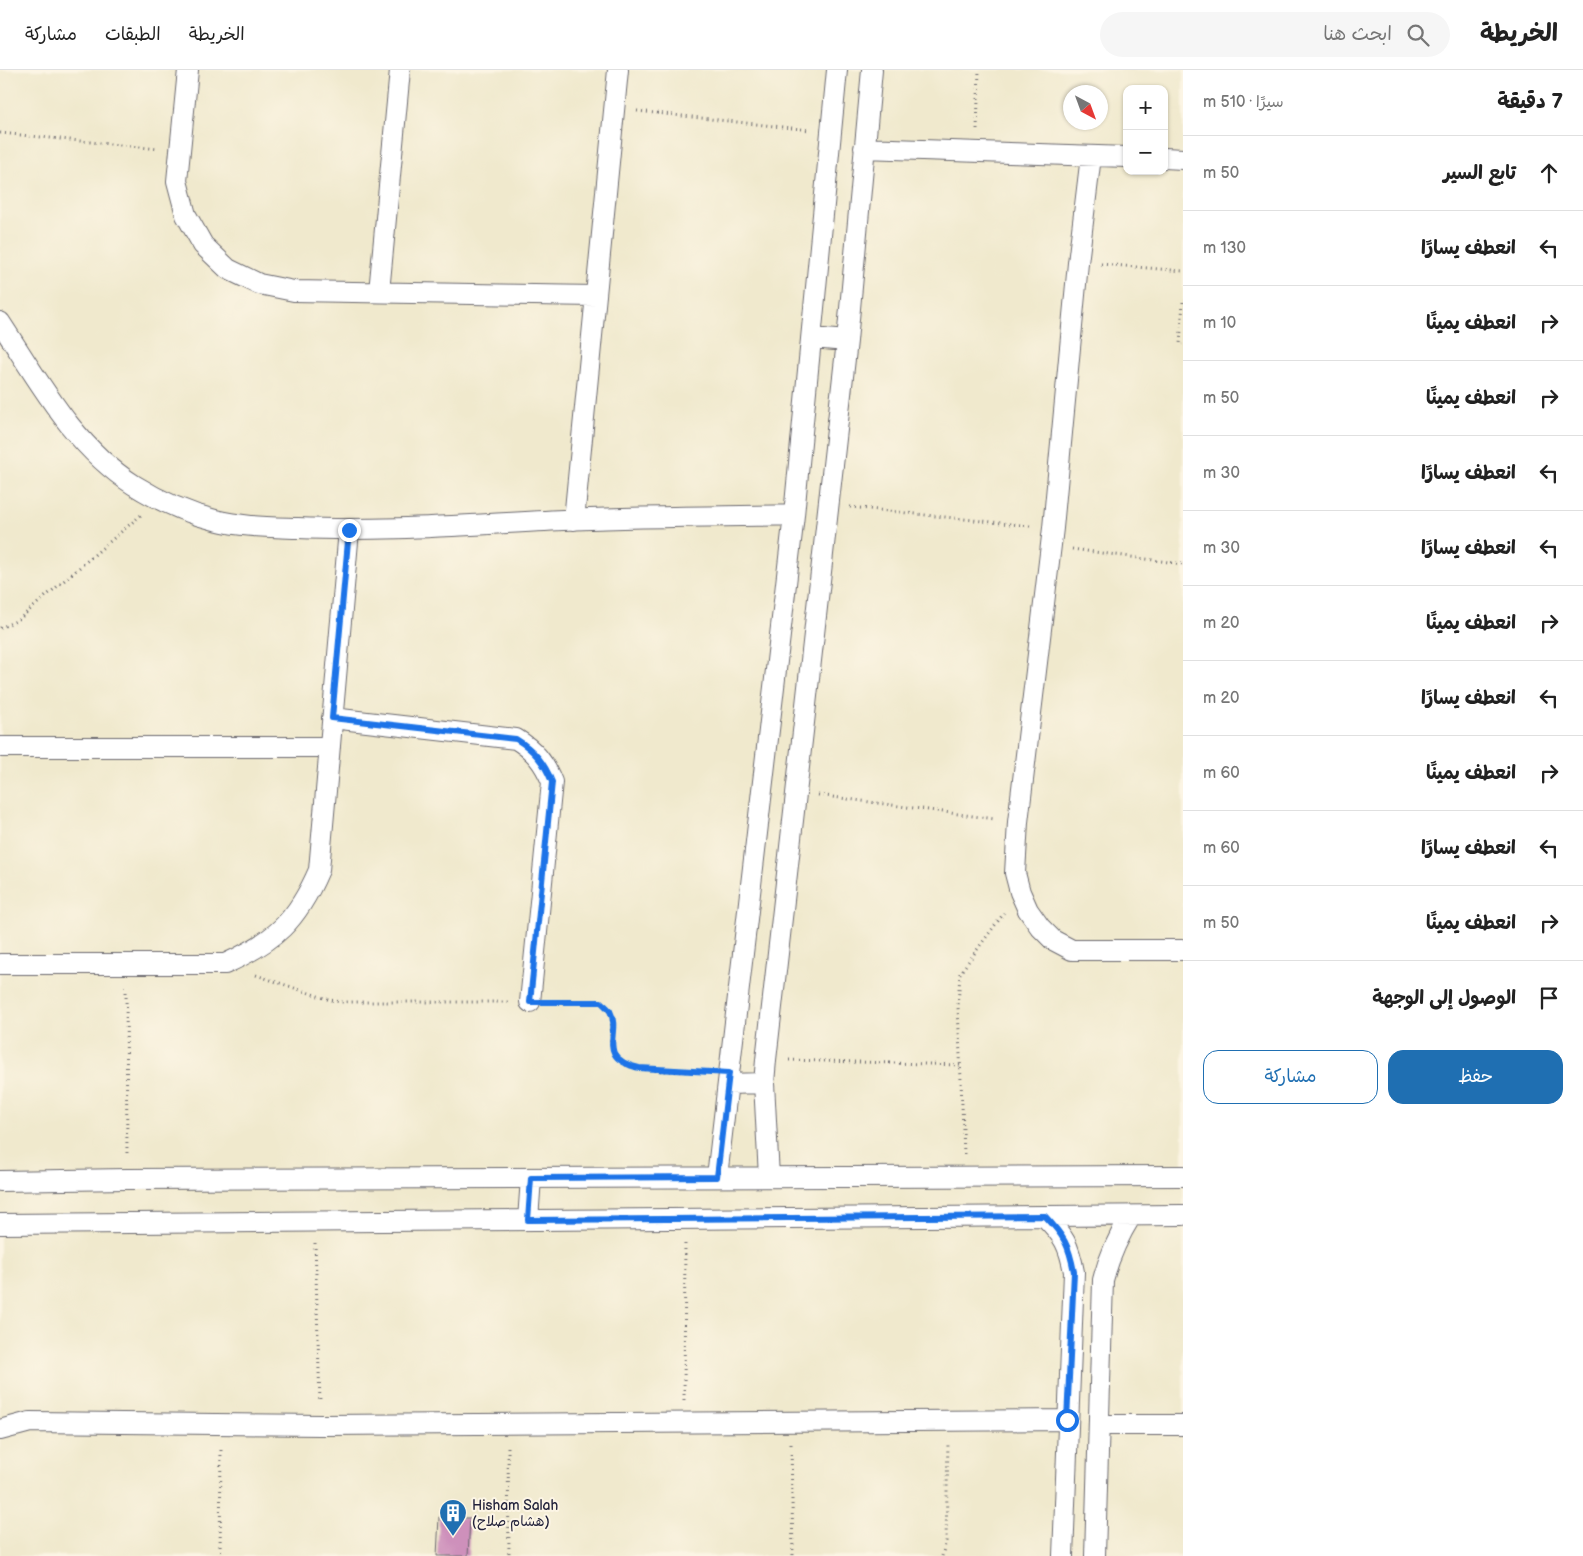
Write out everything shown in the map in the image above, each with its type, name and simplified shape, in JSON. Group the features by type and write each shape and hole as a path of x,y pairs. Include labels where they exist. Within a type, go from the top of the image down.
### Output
{"street":[{"path":"188,70 178,181 186,215 203,245 228,269 259,284 294,291 596,296"},
{"path":"379,292 400,70"},
{"path":"574,520 618,70"},
{"path":"717,1177 794,515 837,70"},
{"path":"770,1177 764,1083 766,1060 847,341 872,70"},
{"path":"864,148 1123,157"},
{"path":"1091,156 1078,262 1052,537 1018,822 1015,873 1020,892 1028,910 1053,940 1072,950 1183,950"},
{"path":"1168,158 1183,159"},
{"path":"0,322 65,421 85,444 120,475 159,499 186,511 214,520 243,526 349,530 574,520 794,515"},
{"path":"812,338 847,341"},
{"path":"0,964 225,964 250,953 273,937 292,918 308,895 319,870 349,530"},
{"path":"332,718 516,739 529,747 539,757 547,769 552,782 530,1002"},
{"path":"0,747 330,747"},
{"path":"728,1079 764,1083"},
{"path":"0,1182 127,1179 1183,1176"},
{"path":"528,1220 531,1178"},
{"path":"0,1224 1183,1215"},
{"path":"1045,1216 1060,1232 1070,1250 1074,1272 1063,1556"},
{"path":"1095,1556 1103,1280 1109,1258 1131,1216"},
{"path":"1072,1320 1102,1320"},
{"path":"0,1430 30,1422 321,1425 1067,1420"},
{"path":"1099,1425 1183,1425"}],"path":[{"path":"976,152 979,70"},
{"path":"614,109 832,132"},
{"path":"0,133 180,151"},
{"path":"1078,262 1183,271"},
{"path":"1183,302 1180,344 1183,344"},
{"path":"0,628 18,620 159,499"},
{"path":"828,505 1052,537 1183,564"},
{"path":"796,792 1018,822"},
{"path":"965,1176 958,1007 960,973 1020,892"},
{"path":"126,964 127,1179"},
{"path":"225,964 330,1000 341,1002 601,1002 610,1011 613,1022 611,1043 616,1056 626,1065 728,1079"},
{"path":"766,1060 960,1065"},
{"path":"683,1423 685,1219"},
{"path":"314,1221 321,1425"},
{"path":"942,1556 946,1542 948,1420"},
{"path":"791,1422 794,1556"},
{"path":"220,1556 221,1424"},
{"path":"508,1424 510,1556"}],"building":[{"name":"Hisham Salah (هشام صلاح)","path":"447,1514 460,1514 460,1518 470,1518 468,1556 437,1556 439,1517 447,1517"}],"place":[{"name":"Hisham Salah (هشام صلاح)","path":"453,1537"}],"route":[{"path":"349,530 332,718 516,739 529,747 539,757 547,769 552,782 530,1002 601,1002 610,1011 613,1022 611,1043 616,1056 626,1065 639,1068 729,1073 717,1177 531,1178 528,1220 1045,1216 1060,1232 1070,1250 1074,1272 1067,1420"}]}
